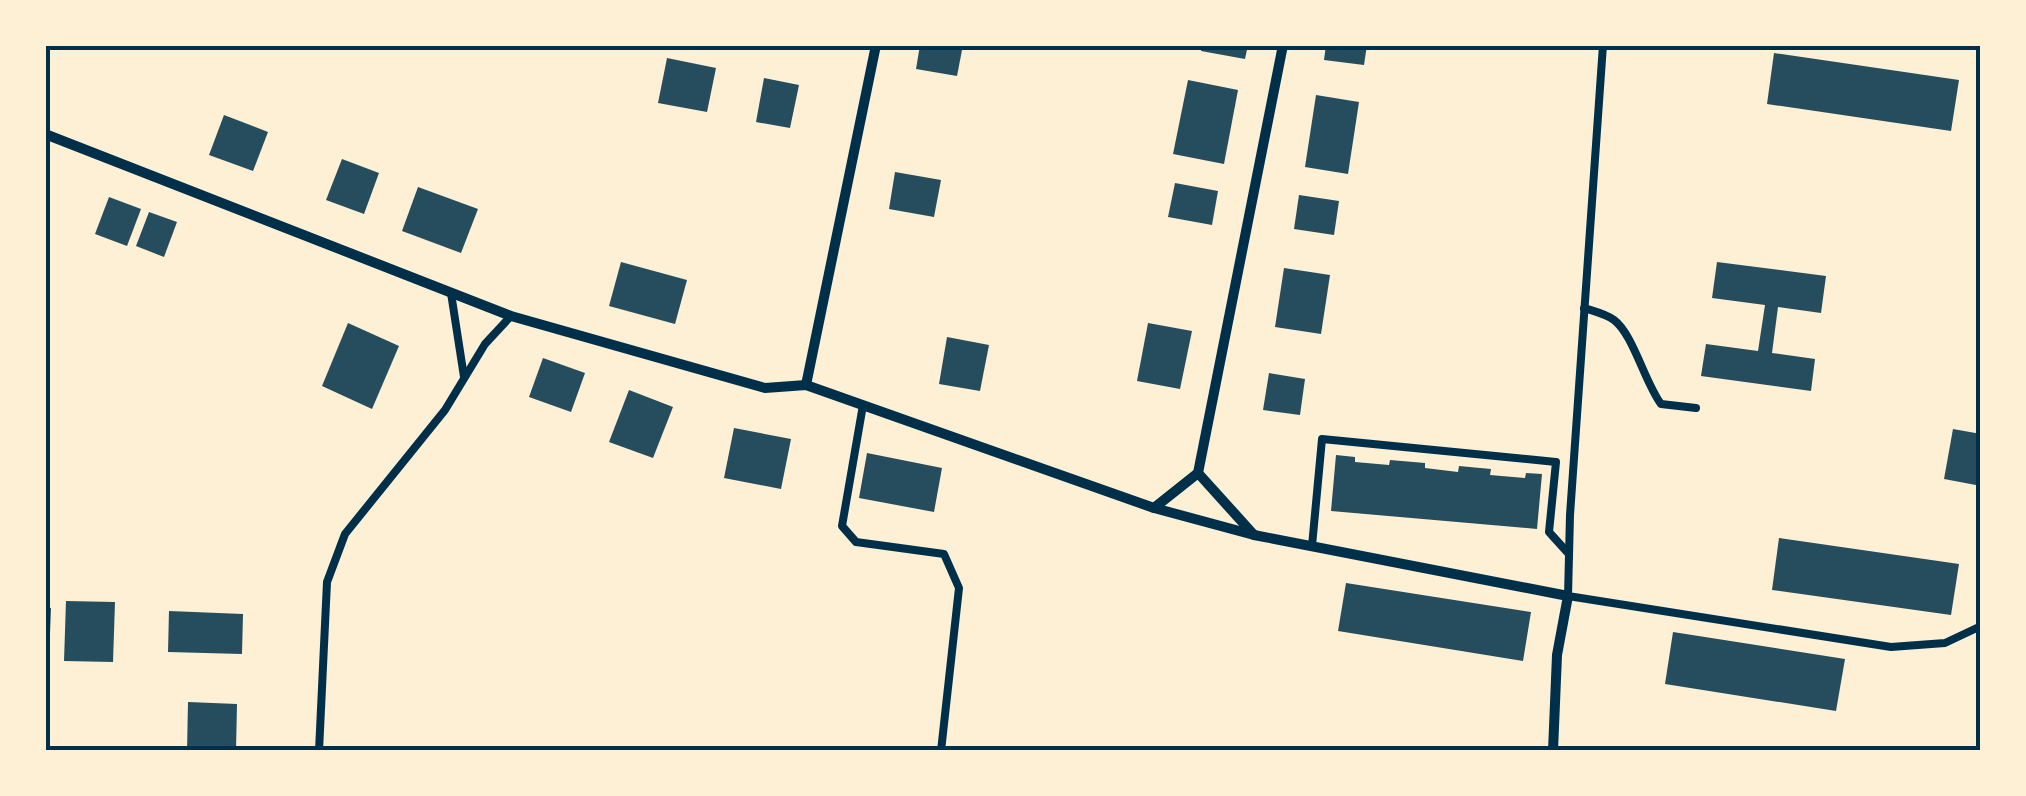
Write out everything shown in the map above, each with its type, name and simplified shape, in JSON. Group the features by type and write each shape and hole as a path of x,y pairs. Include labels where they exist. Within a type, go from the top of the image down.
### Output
{"street":[{"path":"806,385 876,45"},
{"path":"1154,508 1198,472 1283,45"},
{"path":"45,134 511,316 765,388 806,385 1154,508 1254,534 1568,596 1557,656 1553,751"},
{"path":"1198,472 1254,534"}],"lane":[{"path":"1602,45 1568,596 1891,647 1945,643 1981,626"},
{"path":"451,292 464,378"},
{"path":"1584,308 1615,320 1661,404 1696,408"},
{"path":"319,751 328,582 346,534 445,410 484,344 511,316"},
{"path":"864,405 842,526 856,542 944,554 959,588 941,751"},
{"path":"1312,546 1322,439 1556,462 1549,532 1569,554"}],"building":[{"path":"920,45 963,45 957,76 916,69"},
{"path":"1202,45 1248,45 1245,59 1201,51"},
{"path":"1326,45 1367,45 1364,65 1324,60"},
{"path":"1774,53 1959,80 1951,131 1767,104"},
{"path":"667,58 716,68 707,112 658,103"},
{"path":"764,78 799,85 790,128 756,122"},
{"path":"1188,80 1238,90 1224,164 1173,154"},
{"path":"1316,95 1359,102 1348,174 1305,167"},
{"path":"224,115 268,132 253,171 209,155"},
{"path":"342,159 379,173 364,214 326,200"},
{"path":"895,172 941,180 934,217 889,209"},
{"path":"1175,183 1218,191 1212,225 1168,217"},
{"path":"418,187 478,209 461,253 402,231"},
{"path":"1299,195 1339,201 1334,235 1294,229"},
{"path":"109,197 141,209 127,246 95,234"},
{"path":"149,212 177,222 164,257 136,246"},
{"path":"621,262 687,280 675,324 609,306"},
{"path":"1717,262 1826,276 1821,313 1778,307 1772,353 1815,359 1811,391 1701,376 1706,344 1758,351 1765,305 1712,298"},
{"path":"1284,268 1330,275 1321,334 1275,327"},
{"path":"348,323 399,346 372,409 322,386"},
{"path":"1148,323 1192,331 1180,389 1137,381"},
{"path":"947,337 989,345 980,391 939,384"},
{"path":"543,358 585,373 571,412 529,397"},
{"path":"1269,373 1305,379 1300,415 1263,410"},
{"path":"629,390 673,407 653,458 609,442"},
{"path":"734,428 791,439 781,489 724,478"},
{"path":"1953,429 1981,434 1981,486 1944,479"},
{"path":"867,453 942,468 934,512 859,498"},
{"path":"1336,455 1355,457 1355,462 1425,463 1425,468 1458,472 1459,466 1491,469 1490,475 1525,478 1526,473 1542,474 1537,529 1331,511"},
{"path":"1779,538 1959,564 1951,615 1772,590"},
{"path":"1346,583 1531,612 1523,661 1338,631"},
{"path":"66,601 115,602 113,662 64,661"},
{"path":"45,607 51,608 49,659 45,659"},
{"path":"169,611 243,614 242,654 168,652"},
{"path":"1673,632 1845,659 1836,711 1665,684"},
{"path":"188,702 237,704 236,751 187,751"}]}
